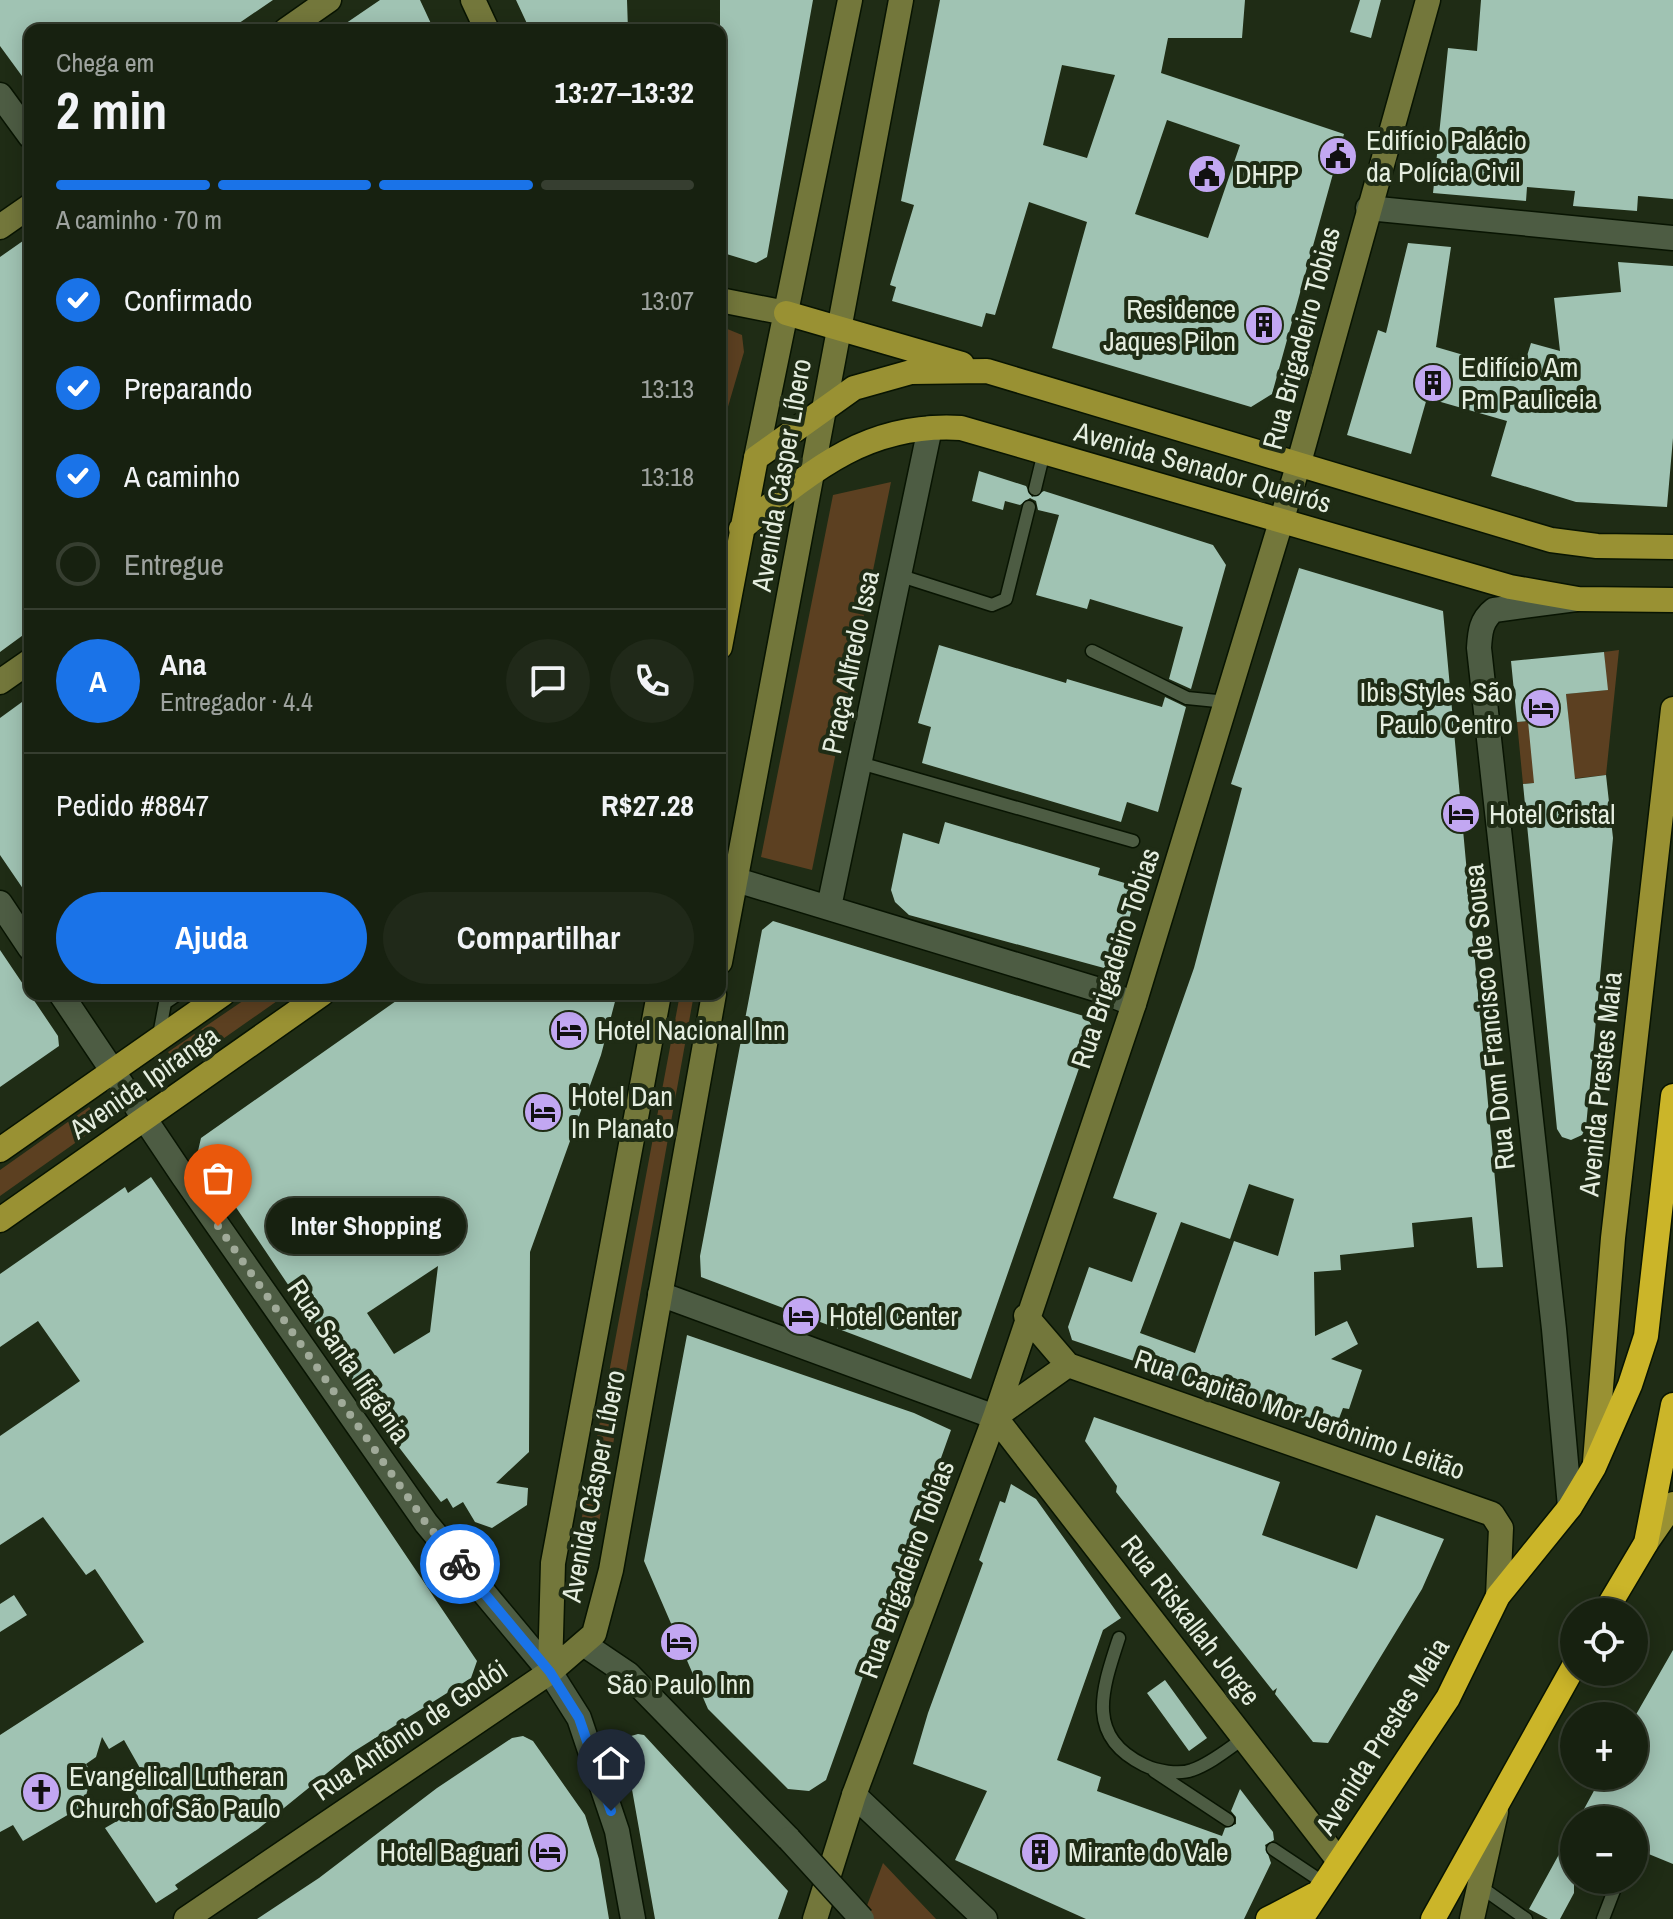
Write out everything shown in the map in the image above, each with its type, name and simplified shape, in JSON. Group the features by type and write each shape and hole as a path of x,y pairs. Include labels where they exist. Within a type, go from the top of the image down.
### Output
{"highway":[{"name":"Avenida Prestes Maia","path":"1301,1919 1448,1698 1498,1596 1570,1507 1594,1467 1630,1385 1646,1336 1673,1096"},
{"path":"1613,1598 1646,1543 1673,1405"},
{"path":"1433,1919 1563,1686"},
{"path":"1268,1919 1320,1889"}],"main road":[{"path":"786,313 840,326 987,371"},
{"name":"Avenida Senador Queirós","path":"756,458 854,388 911,372 987,371 1551,540 1597,546 1673,547"},
{"name":"Avenida Senador Queirós","path":"741,529 812,470 860,443 930,428 961,428 1449,572 1578,599 1673,600"},
{"name":"Avenida Cásper Líbero","path":"726,589 756,458"},
{"name":"Avenida Prestes Maia","path":"1594,1467 1613,1238 1673,709"},
{"name":"Avenida Ipiranga","path":"0,1150 214,1000"},
{"name":"Avenida Ipiranga","path":"0,1220 313,1000"},
{"path":"1646,1543 1673,1504"}],"street":[{"path":"295,24 329,0"},
{"path":"473,0 484,24"},
{"name":"Avenida Cásper Líbero","path":"756,458 850,0"},
{"name":"Avenida Cásper Líbero","path":"727,877 812,470 901,0"},
{"name":"Rua Brigadeiro Tobias","path":"815,1919 854,1795 995,1417 1026,1316 1134,1004 1298,466 1428,0"},
{"path":"0,95 24,128"},
{"path":"1368,208 1673,238"},
{"path":"0,227 24,210"},
{"path":"726,301 786,313"},
{"name":"Praça Alfredo Issa","path":"829,907 930,428"},
{"name":"Rua Dom Francisco de Sousa","path":"1570,1507 1554,1329 1479,648 1481,628 1486,616 1494,610 1578,599"},
{"path":"0,682 24,665"},
{"path":"727,877 1099,990 1134,1004"},
{"path":"0,903 24,939"},
{"name":"Rua Santa Ifigênia","path":"65,1000 426,1523 550,1672 579,1718 617,1831 633,1919"},
{"name":"Avenida Cásper Líbero","path":"550,1672 553,1563 658,1000"},
{"name":"Avenida Cásper Líbero","path":"550,1672 585,1645 594,1634 611,1570 713,1000"},
{"path":"660,1294 995,1417 1068,1365 1026,1316"},
{"name":"Rua Capitão Mor Jerônimo Leitão","path":"1068,1365 1492,1514 1501,1528 1498,1596"},
{"name":"Rua Riskallah Jorge","path":"995,1417 1339,1861"},
{"path":"1646,1543 1673,1524"},
{"path":"585,1645 628,1674 789,1839 862,1919"},
{"name":"Rua Antônio de Godói","path":"186,1919 550,1672"},
{"path":"854,1795 985,1919"},
{"path":"1472,1919 1498,1803"}],"lane":[{"path":"1035,489 1044,452"},
{"path":"898,575 992,605 1006,599 1029,507"},
{"path":"1092,651 1187,698 1227,702"},
{"path":"860,763 1133,841"},
{"path":"159,1039 165,1003 169,1000"},
{"path":"1119,1638 1104,1685 1105,1725 1120,1753 1153,1769 1228,1820"},
{"path":"1153,1769 1188,1772 1244,1738"},
{"path":"1273,1849 1320,1889"},
{"path":"1478,1885 1526,1919"},
{"path":"1603,1919 1613,1894"}],"shaded area":[{"path":"726,328 742,335 744,352 726,414"},
{"path":"891,482 812,870 761,857 833,495"},
{"path":"1619,650 1606,775 1523,784 1517,722 1528,721 1572,756 1566,694 1607,690 1604,652"},
{"path":"244,1000 278,1000 180,1069 168,1052"},
{"path":"679,1000 693,1000 591,1567 573,1565"},
{"path":"89,1107 102,1124 0,1196 0,1170"},
{"path":"883,1863 936,1919 862,1919"}],"building":[{"path":"0,0 273,0 238,24 24,24 24,79 0,46"},
{"path":"380,0 420,0 431,24 345,24"},
{"path":"516,0 627,0 628,24 527,24"},
{"path":"720,0 813,0 767,257 756,263 726,254 726,24 720,24"},
{"path":"940,0 1245,0 1242,38 1168,38 1161,73 1344,134 1272,394 1251,407 1052,348 1087,222 1029,202 995,315 986,313 982,327 892,301 896,287 890,285 914,205 901,201","holes":["1062,65 1115,75 1087,158 1043,145","1167,120 1240,145 1208,238 1135,214"]},
{"path":"1360,0 1381,0 1371,38 1350,32"},
{"path":"1481,0 1673,0 1673,199 1638,196 1637,211 1573,206 1575,191 1527,187 1526,201 1433,193 1448,48 1477,51"},
{"path":"24,240 24,634 0,652 0,257"},
{"path":"1408,243 1451,247 1436,347 1522,372 1531,343 1560,351 1554,298 1621,292 1618,262 1673,266 1673,438 1667,507 1576,502 1491,476 1507,421 1427,398 1411,454 1347,435 1378,330 1386,333"},
{"path":"979,471 1026,486 1032,497 1044,491 1213,545 1226,565 1191,689 1169,679 1183,627 1090,599 1087,609 1036,595 1059,515 1038,510 1036,501 1030,498 1020,505 1005,501 1003,510 972,501"},
{"path":"1299,568 1443,611 1503,1267 1477,1268 1472,1217 1412,1223 1414,1247 1340,1255 1341,1270 1314,1272 1315,1336 1347,1321 1358,1344 1331,1359 1362,1370 1349,1409 1343,1408 1335,1429 1072,1340 1068,1327 1089,1267 1132,1282 1157,1213 1113,1198 1194,968 1242,788 1231,784","holes":["1249,1184 1294,1199 1278,1256 1234,1241 1195,1353 1140,1333 1181,1222 1230,1239"]},
{"path":"939,645 1066,683 1067,679 1162,707 1165,697 1186,707 1158,812 1127,802 1121,822 922,763 931,727 918,723"},
{"path":"1604,652 1608,690 1566,694 1575,779 1606,775 1613,838 1586,1127 1582,1135 1571,1140 1562,1137 1557,1129 1523,784 1534,783 1528,721 1517,722 1511,661"},
{"path":"22,702 24,705 24,890 0,855 0,718"},
{"path":"945,822 1100,868 1098,875 1138,887 1118,959 1104,968 909,915 895,902 891,890 903,833 939,844"},
{"path":"773,921 1087,1017 1093,1028 971,1379 701,1277 700,1256 762,930"},
{"path":"0,950 24,986 24,1000 34,1000 58,1036 59,1046 0,1087"},
{"path":"397,1000 615,1000 601,1055 530,1252 529,1452 496,1483 528,1488 527,1505 492,1528 475,1522 463,1502 453,1508 447,1498 441,1502 388,1433 198,1151 201,1138","holes":["438,1266 430,1332 394,1354 367,1313"]},
{"path":"151,1177 477,1661 471,1678 353,1752 258,1829 175,1885 178,1889 156,1903 105,1828 143,1806 131,1785 145,1777 124,1740 109,1749 102,1737 96,1757 86,1764 92,1774 83,1806 23,1841 13,1825 0,1832 0,1735 144,1642 95,1569 86,1575 43,1517 0,1545 0,1436 80,1381 38,1321 0,1347 0,1274 125,1187 128,1193"},
{"path":"687,1335 914,1413 951,1430 826,1780 809,1791 788,1789 708,1709 644,1561"},
{"path":"1094,1417 1280,1482 1262,1535 1357,1569 1376,1515 1444,1539 1422,1589 1328,1743 1313,1742 1275,1694 1277,1688 1273,1691 1116,1492 1117,1486 1085,1441"},
{"path":"1011,1484 1036,1499 1121,1618 1103,1630 1057,1760 1101,1777 1097,1791 1222,1836 1225,1828 1236,1824 1236,1817 1231,1811 1240,1789 1273,1832 1274,1840 1265,1845 1271,1863 1244,1919 1086,1919 955,1860 987,1791 913,1764 928,1713 983,1563 979,1560 1000,1501 1005,1503"},
{"path":"14,1595 27,1615 0,1632 0,1604"},
{"path":"1673,1650 1673,1864 1648,1854 1648,1806 1586,1806 1594,1790 1648,1790 1648,1702 1643,1702"},
{"path":"1165,1680 1207,1738 1189,1751 1147,1693"},
{"path":"644,1735 788,1891 778,1919 655,1919 625,1750 631,1736"},
{"path":"523,1736 533,1741 585,1815 599,1859 609,1919 257,1919 319,1878 437,1788 512,1738"},
{"path":"1560,1853 1560,1894 1573,1894 1560,1919 1548,1919 1529,1909"}],"way so far":[{"path":"218,1226 426,1523 460,1564"}],"place":[{"name":"Edifício Palácio da Polícia Civil","path":"1338,156"},
{"name":"DHPP","path":"1207,174"},
{"name":"Residence Jaques Pilon","path":"1264,325"},
{"name":"Edifício Am Pm Pauliceia","path":"1433,383"},
{"name":"Ibis Styles São Paulo Centro","path":"1541,708"},
{"name":"Hotel Cristal","path":"1461,814"},
{"name":"Hotel Nacional Inn","path":"569,1030"},
{"name":"Hotel Dan In Planato","path":"543,1112"},
{"name":"Inter Shopping","path":"218,1226"},
{"name":"Hotel Center","path":"801,1316"},
{"name":"São Paulo Inn","path":"679,1642"},
{"name":"Evangelical Lutheran Church of São Paulo","path":"41,1792"},
{"name":"Hotel Baguari","path":"548,1852"},
{"name":"Mirante do Vale","path":"1040,1852"}],"route":[{"path":"460,1564 550,1672 579,1718 611,1811"}]}
